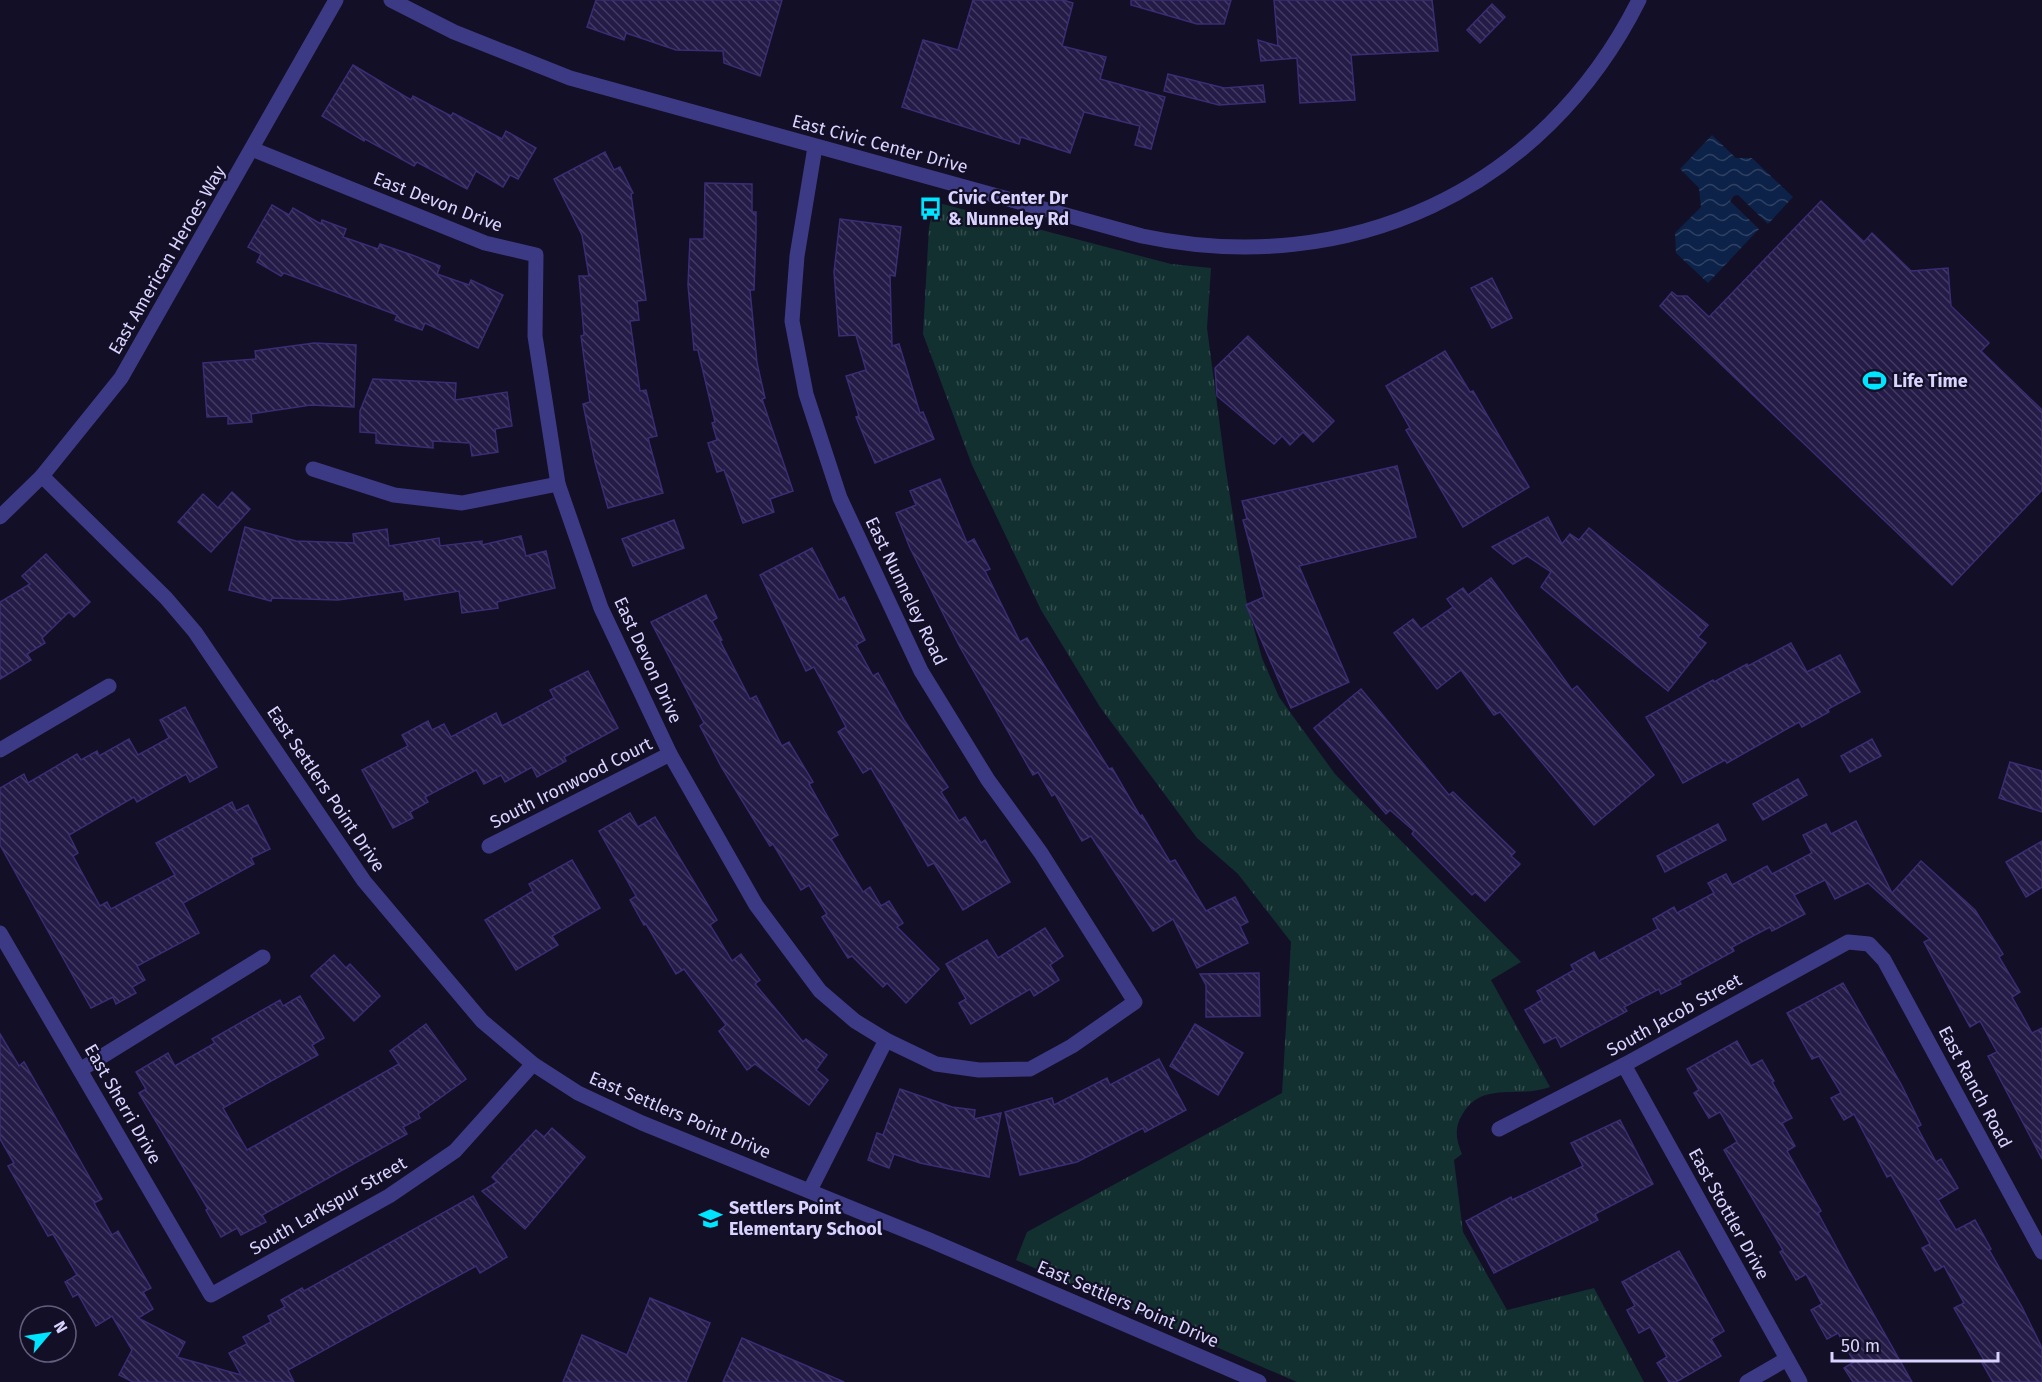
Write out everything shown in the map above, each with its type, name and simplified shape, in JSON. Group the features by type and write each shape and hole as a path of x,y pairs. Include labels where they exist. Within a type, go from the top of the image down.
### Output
{"street":[{"name":"East American Heroes Way","path":"0,517 42,476 121,378 336,0"},
{"name":"East Civic Center Drive","path":"391,0 454,32 552,72 815,147 1170,242 1254,248 1351,236 1417,212 1457,194 1497,169 1541,134 1579,93 1605,60 1639,0"},
{"name":"East Nunneley Road","path":"815,147 797,256 792,321 807,394 840,498 921,671 988,780 1041,854 1135,1002"},
{"name":"East Devon Drive","path":"252,149 485,243 536,255 535,336 558,484 601,609 670,754 756,905 820,991 855,1021 886,1040 936,1064 979,1070 1030,1069 1072,1046 1135,1002"},
{"path":"313,469 394,495 462,503 558,484"},
{"name":"East Settlers Point Drive","path":"42,476 166,598 195,632 364,881 482,1021 533,1064 578,1093 642,1123 810,1190 1259,1382"},
{"path":"0,750 110,686"},
{"name":"South Ironwood Court","path":"489,846 670,754"},
{"name":"East Sherri Drive","path":"0,933 211,1295"},
{"name":"South Jacob Street","path":"1499,1129 1624,1065 1848,942 1869,944"},
{"name":"East Ranch Road","path":"1869,944 1884,960 2042,1252"},
{"path":"80,1070 263,957"},
{"path":"810,1190 886,1040"},
{"name":"South Larkspur Street","path":"211,1295 389,1196 455,1151 533,1064"},
{"name":"East Stottler Drive","path":"1624,1065 1800,1382"},
{"path":"1747,1382 1786,1359"}],"green space":[{"path":"935,202 1171,264 1211,268 1207,328 1246,599 1262,658 1279,697 1335,774 1521,962 1491,980 1550,1087 1525,1092 1490,1094 1470,1104 1462,1115 1457,1134 1462,1154 1454,1160 1463,1232 1507,1310 1594,1288 1644,1382 1297,1382 1016,1260 1027,1232 1282,1093 1291,942 1238,874 1197,838 1100,707 1041,610 972,465 923,334 929,227"}],"water":[{"path":"1712,135 1736,158 1752,158 1793,197 1768,224 1738,195 1734,196 1730,201 1759,229 1708,283 1676,253 1675,233 1701,207 1699,188 1680,169"}],"building":[{"path":"596,0 782,0 760,76 724,63 723,51 676,50 626,33 624,40 587,27"},
{"path":"973,0 1063,0 1073,3 1062,46 1106,57 1100,79 1165,97 1151,149 1135,145 1140,126 1084,112 1070,153 1021,137 1019,144 902,107 923,40 958,50"},
{"path":"1131,0 1231,0 1224,24 1197,24 1131,5"},
{"path":"1274,0 1432,0 1438,51 1351,55 1355,100 1300,103 1297,58 1261,61 1258,40 1278,46"},
{"path":"1492,4 1505,17 1480,43 1467,30"},
{"path":"353,65 411,100 413,96 451,116 453,113 502,139 506,131 536,148 518,179 510,175 503,187 476,171 467,189 417,162 414,166 365,139 364,141 322,116"},
{"path":"1168,74 1224,88 1263,85 1265,102 1219,105 1164,91"},
{"path":"605,152 614,170 620,167 633,193 631,194 646,300 637,301 639,320 630,321 640,391 646,390 657,436 648,438 663,493 608,508 595,462 583,404 590,402 581,336 584,335 579,276 589,276 582,235 554,179"},
{"path":"705,183 752,184 752,212 756,212 756,233 754,290 750,290 757,363 765,398 762,399 793,491 770,499 774,512 743,523 724,470 717,472 708,443 717,440 712,423 715,422 698,350 694,350 688,285 690,239 704,239"},
{"name":"Life Time","path":"1821,201 1864,242 1872,233 1911,271 1948,268 1951,306 1989,343 1981,351 2042,410 2042,490 1952,585 1660,306 1672,292 1677,296 1687,296 1709,317"},
{"path":"272,205 289,215 293,208 321,224 322,220 346,229 343,237 378,249 380,244 412,255 440,266 437,274 469,285 471,280 503,295 478,348 425,323 422,330 395,320 397,315 284,273 281,276 257,262 261,254 248,247"},
{"path":"840,219 901,227 895,276 890,275 892,346 899,344 920,413 923,412 934,439 875,463 856,417 859,416 846,376 866,370 856,335 839,336 834,272"},
{"path":"1492,278 1512,318 1492,328 1471,288"},
{"path":"1248,336 1334,421 1313,442 1303,432 1290,445 1282,436 1274,444 1217,396 1215,368"},
{"path":"314,343 356,345 354,407 311,405 251,414 252,422 228,424 228,416 207,417 203,363 256,359 255,351"},
{"path":"1445,351 1470,392 1473,391 1529,487 1463,527 1406,430 1410,428 1386,386"},
{"path":"373,379 456,383 455,400 507,392 512,426 495,429 498,452 472,456 470,443 433,441 433,448 376,443 376,433 360,432 360,411"},
{"path":"1397,466 1416,537 1299,566 1349,682 1291,708 1246,605 1264,597 1243,520 1247,519 1242,501"},
{"path":"940,479 967,543 974,539 990,569 985,571 1020,642 1027,638 1109,769 1112,768 1170,862 1175,860 1206,911 1235,897 1248,922 1240,926 1248,943 1197,968 1173,919 1153,931 1091,836 1082,841 1055,794 1052,796 1038,772 1033,775 960,647 910,548 896,513 916,505 910,491"},
{"path":"232,492 250,509 211,552 178,522 203,494 218,508"},
{"path":"1548,517 1562,544 1570,534 1579,540 1589,528 1708,625 1698,637 1706,643 1668,691 1541,587 1551,572 1527,556 1513,564 1492,547"},
{"path":"674,520 684,548 633,566 622,539"},
{"path":"245,527 296,541 354,543 353,534 387,529 389,546 439,538 440,546 482,541 482,545 521,536 526,556 546,551 555,588 497,602 498,608 462,613 459,591 405,600 403,591 338,600 272,598 271,601 229,590"},
{"path":"812,548 839,600 844,597 865,640 856,645 873,676 878,673 904,720 948,787 941,792 959,821 965,817 981,843 985,840 1010,882 963,910 934,863 928,866 871,768 863,773 838,732 846,727 814,667 806,671 760,575"},
{"path":"46,554 90,602 74,617 69,612 42,638 45,643 27,654 31,660 0,679 0,602 30,584 22,576"},
{"path":"1491,578 1572,690 1577,686 1654,775 1594,825 1500,712 1494,715 1461,670 1437,689 1394,633 1413,619 1421,629 1453,607 1447,599 1463,588 1468,595"},
{"path":"706,595 717,618 712,621 722,640 720,641 750,699 756,696 782,746 789,742 813,782 809,784 838,835 831,839 863,892 870,887 881,906 889,901 903,923 897,927 939,969 906,1003 887,983 883,987 852,956 848,958 822,917 827,914 809,885 801,890 773,844 770,846 722,768 700,726 704,723 651,622"},
{"path":"1791,643 1807,672 1840,655 1860,692 1828,709 1829,712 1802,727 1799,722 1727,763 1725,760 1683,783 1646,717 1713,680 1714,682 1747,664 1748,666"},
{"path":"588,671 618,728 564,757 566,761 537,777 532,767 505,782 501,775 484,784 476,770 425,797 428,802 410,812 413,818 393,828 362,770 408,746 402,735 428,721 432,730 444,724 451,737 496,713 502,726 554,698 550,690"},
{"path":"1361,689 1449,795 1453,792 1515,852 1511,856 1520,864 1485,901 1475,892 1472,895 1412,834 1414,831 1390,810 1386,814 1314,728"},
{"path":"185,707 217,767 190,782 186,774 137,802 134,797 69,835 78,853 73,856 100,906 107,902 111,909 175,875 156,843 232,802 236,811 248,805 270,849 251,858 254,864 183,903 199,933 137,966 145,980 132,987 136,993 116,1004 113,997 91,1008 0,845 0,788 24,774 28,783 77,754 81,760 97,751 99,756 129,739 138,755 169,738 160,720"},
{"path":"1872,739 1881,756 1850,772 1841,756"},
{"path":"2010,762 2042,771 2042,812 1999,798"},
{"path":"1798,779 1807,795 1763,820 1753,804"},
{"path":"630,813 638,827 655,817 717,920 710,925 732,961 741,954 760,980 755,984 803,1042 806,1039 827,1055 816,1070 828,1080 809,1105 755,1064 747,1070 719,1031 726,1025 684,969 676,974 646,924 644,925 630,900 636,896 599,831"},
{"path":"1856,821 1892,893 1921,861 1975,910 2003,954 1999,957 2020,992 2012,997 2032,1033 2042,1028 2042,1159 1988,1056 1997,1052 1980,1021 1970,1027 1924,942 1930,939 1868,883 1835,899 1825,880 1794,895 1805,914 1772,931 1770,927 1732,947 1734,951 1679,981 1681,984 1661,994 1659,989 1624,1007 1627,1011 1561,1047 1556,1037 1544,1043 1525,1010 1542,1000 1537,991 1574,970 1571,965 1594,952 1599,961 1658,929 1653,919 1674,907 1677,913 1714,893 1708,883 1726,874 1732,885 1767,866 1772,874 1812,853 1803,835 1826,824 1831,834"},
{"path":"1718,824 1726,840 1665,872 1657,856"},
{"path":"2042,841 2042,887 2026,897 2006,862"},
{"path":"572,860 600,908 552,936 558,945 516,970 485,920 533,891 529,884"},
{"path":"1045,928 1063,956 1050,965 1059,980 1034,996 1030,989 971,1024 959,1003 966,999 946,964 987,940 998,958"},
{"path":"334,955 346,968 350,964 380,996 354,1021 311,976"},
{"path":"1259,973 1260,1016 1206,1017 1206,985 1200,974"},
{"path":"1843,983 1902,1086 1921,1125 1917,1127 1936,1162 1941,1159 1958,1188 1938,1200 1956,1230 1975,1220 1991,1249 1989,1250 2022,1307 2042,1348 2042,1382 1993,1382 1982,1363 1985,1362 1954,1308 1964,1303 1944,1266 1935,1271 1922,1248 1930,1244 1891,1175 1887,1177 1854,1114 1844,1120 1831,1098 1841,1093 1819,1056 1812,1059 1787,1013"},
{"path":"300,996 324,1038 312,1045 318,1055 223,1108 247,1150 399,1064 390,1051 426,1024 466,1079 418,1114 420,1118 403,1127 407,1134 262,1215 266,1222 241,1235 237,1228 221,1237 206,1210 208,1209 139,1093 146,1089 136,1072 168,1053 175,1066 215,1043 212,1039 280,1000 283,1006"},
{"path":"1195,1024 1243,1053 1218,1095 1170,1066"},
{"path":"0,1034 19,1066 24,1062 102,1199 94,1203 112,1235 118,1231 151,1288 143,1292 153,1309 138,1318 185,1342 177,1357 241,1375 229,1353 247,1344 243,1337 271,1322 268,1316 285,1307 281,1300 302,1288 304,1291 473,1196 507,1257 480,1273 476,1266 288,1370 294,1382 133,1382 119,1375 132,1350 112,1316 96,1326 78,1294 73,1297 65,1282 77,1275 53,1234 48,1236 8,1166 14,1163 0,1139"},
{"path":"1737,1041 1751,1066 1762,1060 1774,1081 1772,1082 1792,1118 1782,1123 1795,1146 1787,1151 1821,1211 1818,1213 1848,1269 1912,1382 1853,1382 1844,1368 1854,1362 1838,1333 1827,1339 1811,1310 1822,1304 1806,1274 1796,1280 1780,1252 1783,1250 1724,1150 1737,1142 1720,1112 1709,1118 1694,1093 1699,1090 1687,1069"},
{"path":"1159,1059 1186,1110 1145,1132 1143,1128 1077,1162 1020,1175 1005,1112 1052,1098 1054,1105 1107,1078 1110,1085"},
{"path":"900,1089 952,1107 975,1110 974,1119 1001,1113 989,1177 920,1163 894,1154 889,1168 868,1160 877,1133 883,1135"},
{"path":"1620,1120 1653,1184 1595,1214 1598,1220 1494,1273 1466,1221 1511,1197 1512,1200 1583,1166 1571,1143"},
{"path":"552,1128 585,1157 525,1229 482,1191 497,1182 492,1177 536,1130 544,1137"},
{"path":"1679,1251 1724,1331 1711,1339 1721,1356 1676,1382 1669,1382 1657,1363 1667,1357 1650,1327 1639,1333 1627,1310 1635,1306 1622,1282"},
{"path":"650,1298 710,1323 686,1382 563,1382 582,1335 627,1355"},
{"path":"742,1338 844,1382 723,1382"}],"place":[{"name":"Civic Center Dr & Nunneley Rd","path":"930,208"},
{"name":"Life Time","path":"1875,381"},
{"name":"Settlers Point Elementary School","path":"711,1218"}]}
